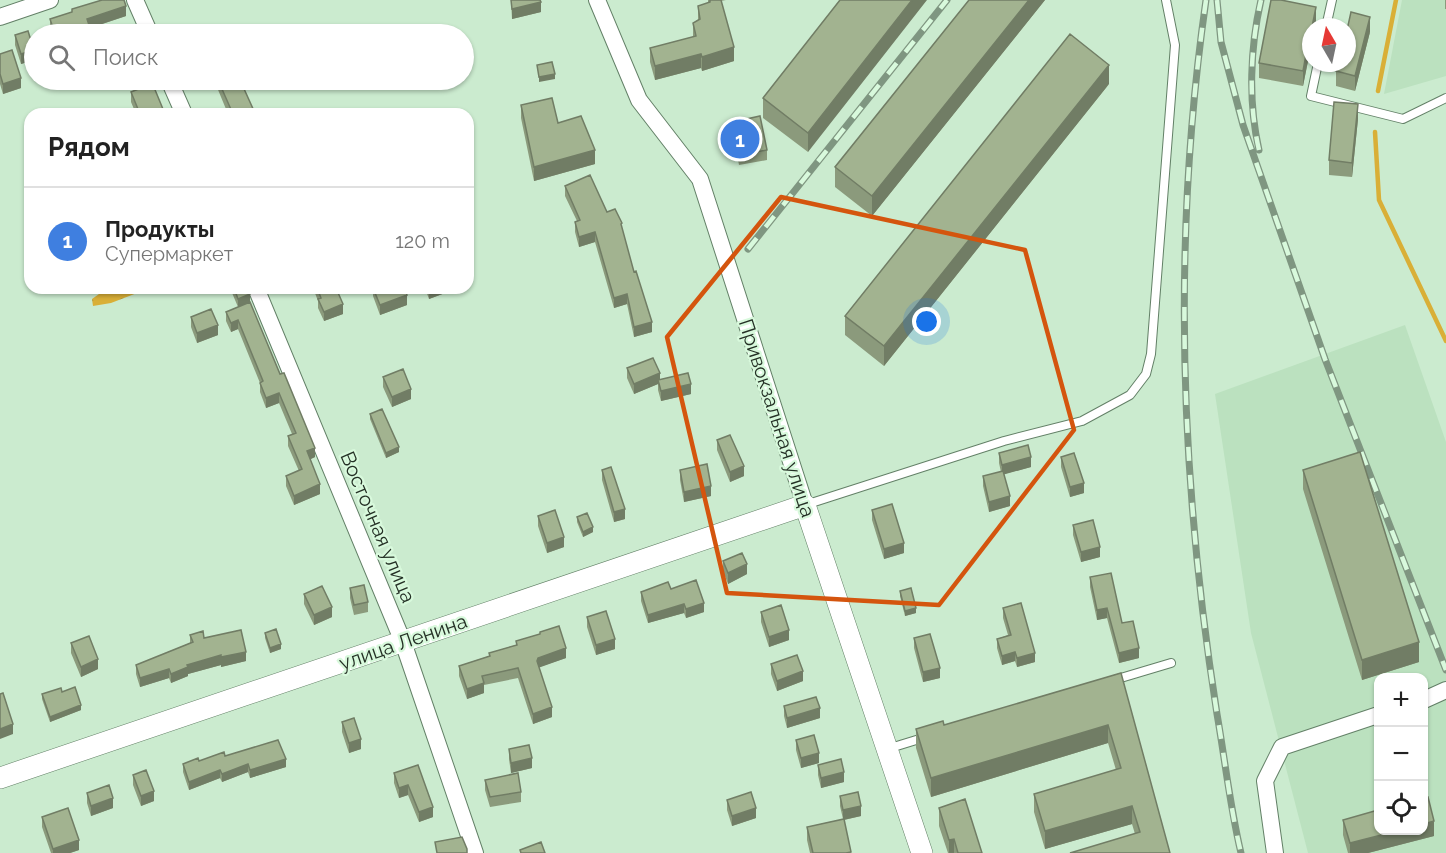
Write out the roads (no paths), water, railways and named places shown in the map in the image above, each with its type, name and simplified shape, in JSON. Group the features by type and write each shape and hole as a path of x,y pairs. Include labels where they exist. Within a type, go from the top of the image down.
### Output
{"street":[{"path":"0,17 50,0"},
{"path":"135,0 146,24"},
{"name":"Привокзальная улица","path":"597,0 639,100 700,179 805,506 922,853"},
{"path":"173,90 181,108"},
{"name":"Восточная улица","path":"258,294 403,642 475,853"},
{"name":"улица Ленина","path":"0,778 805,506"},
{"path":"1428,698 1446,690"},
{"path":"1275,853 1265,781 1282,747 1374,716"}],"lane":[{"path":"805,506 1004,441 1082,421 1130,395 1146,374 1151,354 1175,45 1166,0"},
{"path":"1328,18 1332,0"},
{"path":"1316,72 1311,96 1403,119 1446,98"},
{"path":"1103,684 1171,663"},
{"path":"886,749 932,735"}],"water":[{"path":"99,294 134,294 111,303 93,306 92,299"}],"waterway":[{"path":"1378,91 1396,0"},
{"path":"1375,132 1379,200 1446,341"}],"railway":[{"path":"748,249 947,0"},
{"path":"1206,0 1195,89 1188,178 1185,268 1188,447 1205,626 1228,784 1241,853"},
{"path":"1217,0 1221,42 1243,125 1325,359 1446,670"},
{"path":"1259,150 1253,113 1252,75 1254,37 1261,0"}],"place":[{"name":"Продукты","path":"740,139"}]}
